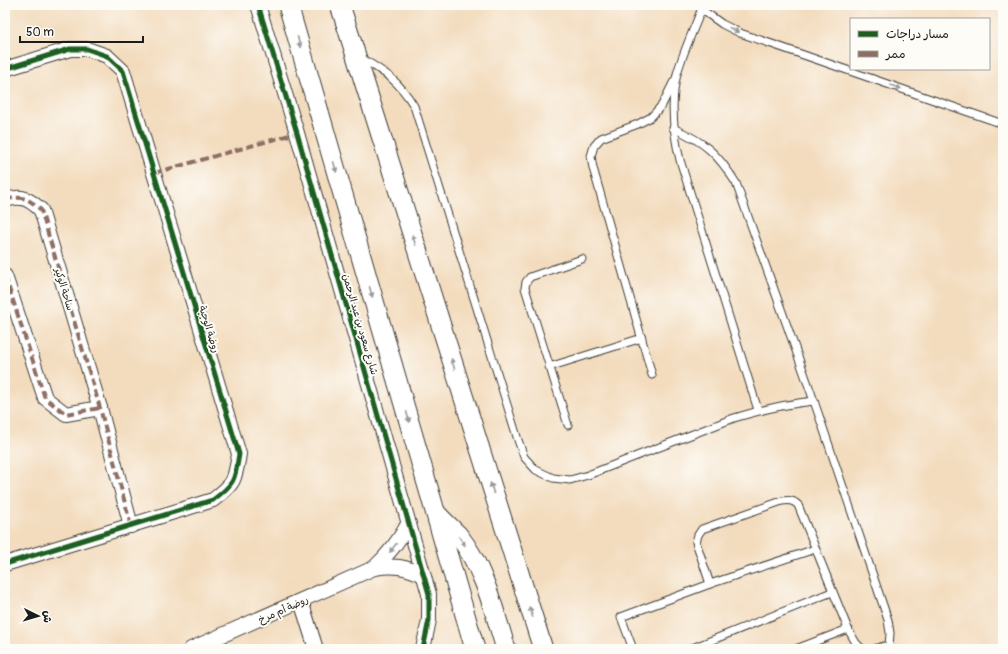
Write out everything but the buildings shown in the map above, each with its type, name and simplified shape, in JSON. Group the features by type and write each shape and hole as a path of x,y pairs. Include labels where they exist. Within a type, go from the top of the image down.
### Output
{"main road":[{"name":"شارع سعود بن عبد الرحمن","path":"288,5 475,649"},
{"path":"340,5 543,649"},
{"path":"435,512 458,536 476,564 488,594 506,649"}],"street":[{"name":"شارع سعود بن عبد الرحمن","path":"258,5 297,133 429,594 429,620 423,649"},
{"name":"روضة الوجبة","path":"5,69 70,49 87,49 107,56 123,71 239,454 236,474 230,487 213,500 5,564"},
{"name":"ساحة الوكير","path":"5,200 20,197 30,200 41,210 100,408 131,526"},
{"path":"5,276 45,398 66,414 100,408"},
{"name":"روضة أم مرخ","path":"374,568 388,555 408,524"},
{"name":"روضة أم مرخ","path":"191,649 374,568 391,566 402,567 408,568 423,575"},
{"path":"301,601 316,649"}],"lane":[{"path":"652,375 593,168 591,156 594,146 601,138 638,124 650,117 662,105 677,74 702,7 722,24 740,33 1003,124"},
{"path":"356,54 393,78 405,91 414,106 518,440 524,457 536,470 553,478 570,480 588,475 758,410 814,401"},
{"path":"677,74 673,101 673,128 680,160 758,410"},
{"path":"673,128 693,136 710,149 725,164 736,183 814,401 888,620 891,648 884,646 874,649"},
{"path":"568,425 525,288 526,282 530,277 582,259"},
{"path":"549,367 642,338"},
{"path":"710,584 696,542 702,529 782,501 793,501 798,505 848,629 856,643 862,649"},
{"path":"633,649 621,617 710,584 815,549"},
{"path":"690,649 832,592"},
{"path":"796,649 848,629"}],"marked path":[{"path":"154,173 297,133"},
{"path":"5,200 16,198 28,200 41,210 100,408 131,526"},
{"path":"5,276 45,398 66,414 100,408"}],"cycle path":[{"path":"258,5 297,133 429,594 429,620 423,649"},
{"path":"5,69 70,49 87,49 107,56 123,71 239,454 235,476 229,486 213,500 5,564"}]}
